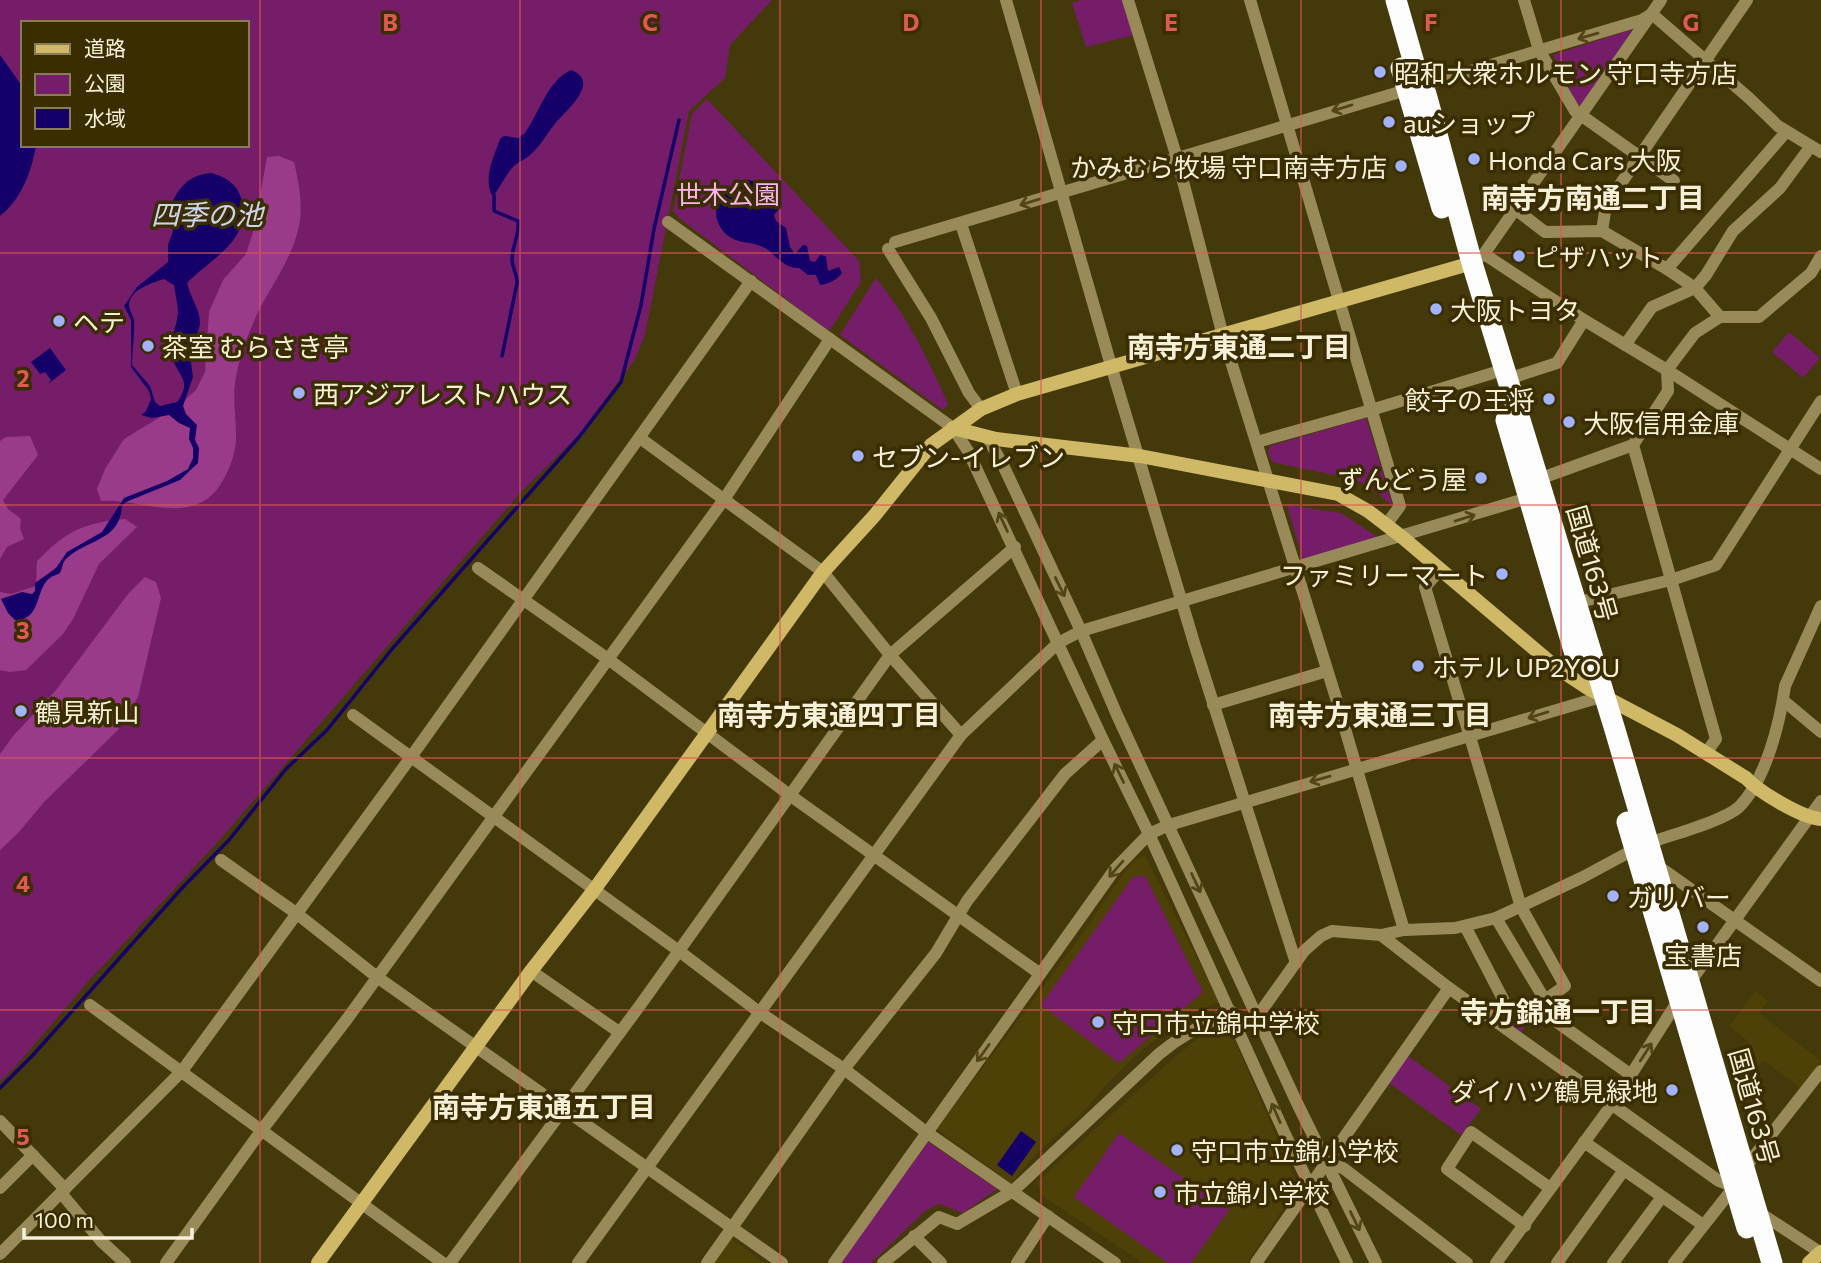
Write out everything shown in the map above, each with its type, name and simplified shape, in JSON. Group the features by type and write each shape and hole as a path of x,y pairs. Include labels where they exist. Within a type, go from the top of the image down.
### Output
{"highway":[{"name":"国道163号","path":"1381,0 1414,86 1472,261 1528,498 1642,846 1679,1001 1739,1178 1757,1211 1772,1263"},
{"name":"国道163号","path":"1396,0 1414,86"},
{"name":"国道163号","path":"1500,376 1539,479 1576,603 1593,695"},
{"name":"国道163号","path":"1642,846 1655,864 1690,982 1739,1178 1757,1263"}],"street":[{"path":"1006,0 1112,369 1213,705 1296,963"},
{"path":"1128,0 1177,158 1223,337 1405,930"},
{"path":"1250,0 1400,506 1386,525"},
{"path":"1524,0 1539,50 1575,111 1674,181"},
{"path":"318,1263 475,1046 594,890 823,572 875,515 931,445 981,409 1017,394 1223,337 1472,261 1515,209 1661,0"},
{"path":"1602,230 1606,205 1747,0"},
{"path":"981,409 969,393 892,246 1414,86 1642,20 1652,13"},
{"path":"1625,345 1652,307 1695,288 1733,231 1780,188 1816,149 1786,132 1652,13"},
{"path":"1667,269 1786,132"},
{"path":"1515,209 1545,232 1602,230 1695,288 1720,317"},
{"path":"668,222 953,428 987,438 1140,456 1338,494 1368,511 1402,537 1593,695 1706,753 1754,786 1815,818"},
{"path":"961,224 1017,394"},
{"path":"578,1263 961,735 1058,643 1082,631 1528,498 1539,479 1633,445 1668,391 1667,370 1695,333 1720,317 1759,317 1811,273 1821,256"},
{"path":"1472,261 1584,320 1667,370 1821,470"},
{"path":"0,1254 182,1071 411,757 751,281"},
{"path":"1257,442 1557,363 1584,320"},
{"path":"166,1263 261,1131 347,1019 725,498 830,339"},
{"path":"1576,603 1671,580 1716,565 1821,401"},
{"path":"953,428 968,450 1015,547 1347,1263"},
{"path":"640,438 823,572 890,655 961,735"},
{"path":"987,438 1082,631 1117,715 1257,1017 1376,1263"},
{"path":"1633,445 1716,739 1706,753"},
{"path":"450,1263 679,951 890,655 1015,547"},
{"path":"478,568 608,659 791,796 1039,974"},
{"path":"1440,570 1425,587 1469,736 1521,907 1565,986 1545,1000"},
{"path":"1257,1017 1304,951 1321,936 1332,931 1381,935 1405,930 1465,926 1496,918 1642,846 1719,818 1738,808 1763,768 1784,701 1785,686 1821,606"},
{"path":"1213,705 1327,671"},
{"path":"834,1263 1115,869 1149,834 1244,801 1469,736 1593,695"},
{"path":"1784,701 1821,732"},
{"path":"353,715 759,1012 844,1069 926,1132 1115,1263"},
{"path":"707,1263 844,1069 936,953 957,914 1066,775 1103,740"},
{"path":"1496,1263 1613,1103 1690,982 1815,818 1821,801"},
{"path":"221,860 296,913 377,977 562,1110 782,1263"},
{"path":"1655,864 1821,981"},
{"path":"1496,918 1557,1016 1557,1022 1631,1075"},
{"path":"1465,926 1503,999 1491,1017"},
{"path":"1381,935 1449,988 1719,1181 1739,1178"},
{"path":"531,971 619,1032"},
{"path":"1256,1263 1449,988"},
{"path":"90,1005 443,1263"},
{"path":"883,1263 939,1217 957,1224 1013,1191 1159,1054 1185,1033 1232,1012"},
{"path":"1674,1263 1819,1080"},
{"path":"0,1121 63,1191 101,1241 125,1263"},
{"path":"1525,1226 1447,1169 1471,1132 1550,1188"},
{"path":"1584,1142 1703,1225"},
{"path":"0,1188 33,1156"},
{"path":"1326,1163 1343,1168 1467,1263"},
{"path":"1557,1263 1624,1170"},
{"path":"1613,1263 1662,1197"},
{"path":"1757,1211 1821,1252 1809,1263"},
{"path":"1017,1263 1048,1216"},
{"path":"914,1236 941,1263"}],"shaded area":[{"path":"279,156 294,162 300,196 300,222 290,254 259,310 241,356 234,391 236,442 226,474 213,494 201,503 188,507 101,501 97,489 105,469 124,439 178,406 196,390 205,372 209,312 223,280 246,254 254,229 267,157"},
{"path":"30,436 38,455 3,500 8,509 21,519 20,528 24,539 7,547 0,559 0,441 6,437"},
{"path":"125,519 137,527 99,564 63,634 26,670 0,670 0,592 11,594 36,586 37,561 57,542 76,530 97,523"},
{"path":"145,577 156,582 161,598 138,697 118,730 44,802 0,850 0,754 56,690 128,594"},
{"name":"守口市立錦中学校","path":"1145,856 1219,1002 1191,1014 1139,1052 1087,1108 1036,1154 1011,1183 937,1129 1073,947 1133,860"},
{"path":"1755,991 1768,1001 1759,1013 1821,1061 1800,1088 1763,1060 1757,1068 1739,1055 1749,1042 1729,1026"},
{"name":"守口市立錦小学校","path":"1219,1029 1231,1032 1298,1186 1247,1263 1143,1263 1041,1195 1037,1182 1203,1034"},
{"path":"731,1239 764,1263 709,1263 726,1240"}],"green space":[{"path":"0,0 772,0 730,45 725,78 689,111 645,335 635,359 578,436 521,492 216,844 86,984 0,1082"},
{"path":"1082,0 1125,0 1134,35 1086,47 1072,3"},
{"path":"1633,29 1581,107 1553,55"},
{"name":"世木公園","path":"707,99 859,261 861,282 830,330 673,211 692,114"},
{"path":"876,278 898,307 925,354 948,404 943,410 840,335"},
{"path":"1789,332 1820,358 1803,378 1772,352"},
{"path":"1366,418 1393,506 1371,488 1353,479 1272,462 1268,452 1270,446"},
{"path":"1287,505 1341,513 1377,537 1303,560"},
{"path":"1145,876 1203,992 1119,1063 1041,1005 1133,877"},
{"path":"1525,1001 1533,1017 1519,1034 1506,1023"},
{"path":"1408,1056 1481,1109 1461,1135 1389,1083"},
{"path":"1119,1133 1229,1210 1191,1263 1168,1263 1074,1197"},
{"path":"928,1142 997,1189 963,1213 939,1204 925,1211 871,1263 840,1263"}],"water":[{"path":"0,55 21,84 21,147 36,147 32,165 20,193 0,216"},
{"path":"571,70 580,75 583,82 578,98 537,148 514,166 494,195 491,194 489,173 500,139 504,136 518,138 525,133 550,89"},
{"name":"四季の池","path":"211,173 226,179 234,186 242,201 243,215 235,238 187,283 200,322 189,348 193,377 183,406 186,414 197,425 195,440 199,448 198,463 180,480 126,502 122,506 116,526 102,538 67,558 60,573 45,583 30,615 15,620 1,599 22,592 32,594 35,591 35,583 56,568 67,552 102,532 124,498 167,481 188,469 193,458 190,428 169,415 152,418 141,415 146,411 151,399 149,391 131,367 131,320 124,306 137,287 168,262 168,245 173,231 167,215 182,187 202,174","holes":["164,279 174,285 178,313 171,352 183,379 184,388 177,402 160,406 155,402 150,386 132,365 134,320 129,304 134,294 148,285"]},
{"path":"742,180 762,183 771,190 780,208 774,215 776,221 786,228 790,247 795,254 803,245 807,246 810,261 815,262 820,255 826,256 828,271 839,267 842,273 827,284 820,285 816,275 808,275 799,268 788,266 763,247 735,240 727,235 717,220 718,203 727,189"},
{"path":"50,348 66,370 48,384 51,380 45,372 40,374 31,362"},
{"path":"1021,1131 1036,1142 1012,1176 997,1165"}],"waterway":[{"path":"0,1088 229,840 286,769 327,730 392,649 579,437 621,382 641,305 654,229 679,120"},
{"path":"494,195 494,211 518,221 512,256 517,283 502,356"}],"place":[{"name":"昭和大衆ホルモン 守口寺方店","path":"1380,72"},
{"name":"auショップ","path":"1389,122"},
{"name":"Honda Cars 大阪","path":"1474,159"},
{"name":"かみむら牧場 守口南寺方店","path":"1401,166"},
{"name":"ピザハット","path":"1519,256"},
{"name":"大阪トヨタ","path":"1436,309"},
{"name":"ヘテ","path":"59,321"},
{"name":"茶室 むらさき亭","path":"148,346"},
{"name":"西アジアレストハウス","path":"299,393"},
{"name":"餃子の王将","path":"1549,399"},
{"name":"大阪信用金庫","path":"1569,422"},
{"name":"セブン-イレブン","path":"858,456"},
{"name":"ずんどう屋","path":"1481,478"},
{"name":"ファミリーマート","path":"1502,574"},
{"name":"ホテル UP2YOU","path":"1418,666"},
{"name":"鶴見新山","path":"21,711"},
{"name":"ガリバー","path":"1613,896"},
{"name":"宝書店","path":"1703,927"},
{"name":"守口市立錦中学校","path":"1098,1022"},
{"name":"ダイハツ鶴見緑地","path":"1672,1090"},
{"name":"守口市立錦小学校","path":"1177,1150"},
{"name":"市立錦小学校","path":"1160,1192"}],"district":[{"name":"南寺方南通二丁目","path":"1593,197"},
{"name":"南寺方東通二丁目","path":"1239,346"},
{"name":"南寺方東通四丁目","path":"829,714"},
{"name":"南寺方東通三丁目","path":"1380,714"},
{"name":"寺方錦通一丁目","path":"1558,1011"},
{"name":"南寺方東通五丁目","path":"544,1106"}]}
